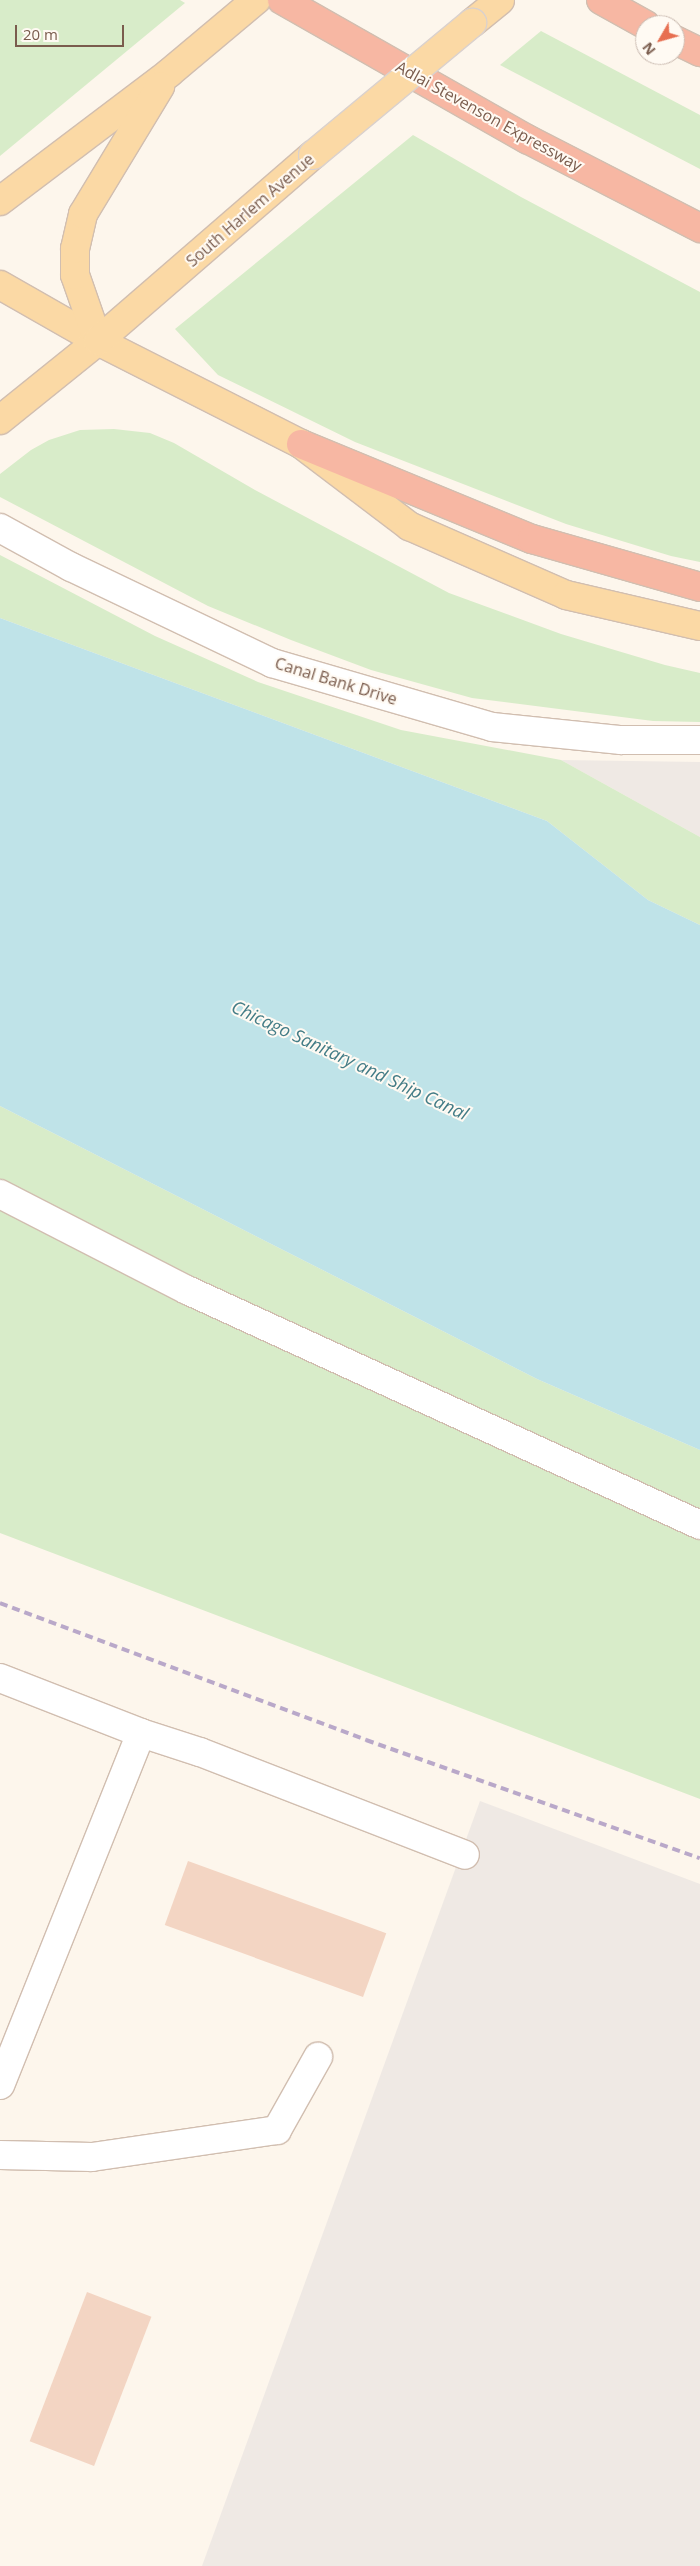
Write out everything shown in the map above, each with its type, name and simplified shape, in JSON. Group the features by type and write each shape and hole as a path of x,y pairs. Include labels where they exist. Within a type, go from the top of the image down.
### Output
{"highway":[{"name":"Adlai Stevenson Expressway","path":"282,0 527,139 700,228"},
{"path":"601,0 635,19"},
{"path":"685,45 700,52"},
{"path":"301,444 532,539 700,587"}],"main road":[{"path":"0,202 169,73 256,0"},
{"name":"South Harlem Avenue","path":"0,420 98,341 313,155 500,0"},
{"path":"98,341 74,274 75,249 83,214 169,73"},
{"path":"0,285 98,341 301,444 409,526 566,595 700,626"}],"street":[{"name":"Canal Bank Drive","path":"0,528 71,567 272,663 492,727 621,740 700,740"},
{"path":"0,1194 187,1290 700,1525"},
{"path":"0,1678 141,1733 200,1752 465,1855"},
{"path":"0,2085 141,1733"},
{"path":"0,2155 92,2157 277,2130 318,2058"}],"shaded area":[{"path":"561,760 700,762 700,837"},
{"path":"480,1801 700,1884 700,2566 202,2566"}],"green space":[{"path":"0,0 180,0 185,3 0,156"},
{"path":"541,31 700,115 700,169 500,65"},
{"path":"413,135 521,197 700,292 700,562 671,556 566,524 355,442 218,375 175,329"},
{"path":"114,429 150,433 174,443 255,490 449,593 561,634 665,665 700,673 700,722 653,721 472,698 371,670 208,606 0,497 0,474 31,450 49,440 80,430"},
{"path":"0,555 155,636 258,682 401,730 561,760 700,837 700,925 648,900 547,821 0,618"},
{"path":"0,1106 537,1379 700,1450 700,1799 0,1533"}],"water":[{"name":"Chicago Sanitary and Ship Canal","path":"0,618 547,821 648,900 700,925 700,1450 537,1379 0,1106"}],"building":[{"path":"188,1861 386,1933 363,1997 165,1925"},
{"path":"87,2292 151,2317 94,2466 30,2441"}],"railway":[{"path":"0,1603 366,1740 700,1858"}]}
